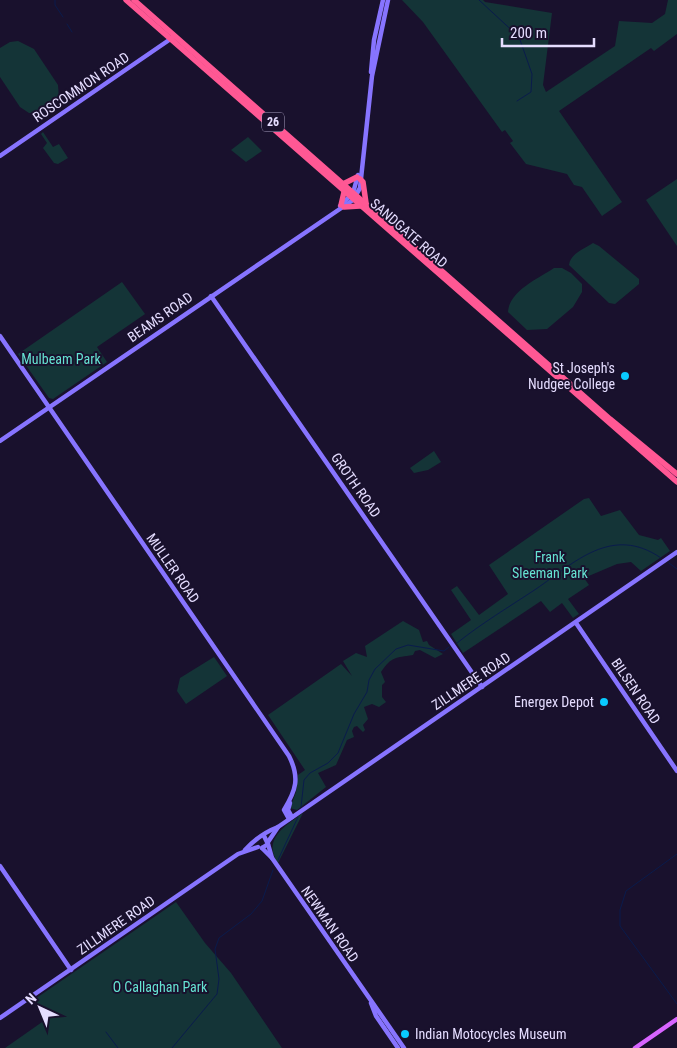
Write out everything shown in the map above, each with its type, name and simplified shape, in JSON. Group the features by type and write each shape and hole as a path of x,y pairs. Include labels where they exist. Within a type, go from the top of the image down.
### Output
{"highway":[{"name":"SANDGATE ROAD","path":"126,0 343,184 363,205 677,482"},
{"name":"SANDGATE ROAD","path":"134,0 173,38 344,192 353,196"},
{"path":"343,184 359,176 363,182 363,205 343,206 344,192"},
{"name":"SANDGATE ROAD","path":"363,205 610,419 677,474"}],"main road":[{"path":"353,196 359,176 372,76 374,40 383,0"},
{"path":"372,76 388,0"},
{"name":"ROSCOMMON ROAD","path":"0,156 173,38"},
{"name":"BEAMS ROAD","path":"0,441 334,213 353,196"},
{"name":"GROTH ROAD","path":"210,296 482,688"},
{"name":"MULLER ROAD","path":"0,336 288,756 295,777 291,802 284,810 290,818"},
{"name":"ZILLMERE ROAD","path":"0,1018 245,850 258,837 264,836 278,827 677,552"},
{"name":"BILSEN ROAD","path":"576,623 677,771"},
{"name":"ZILLMERE ROAD","path":"268,843 278,827"},
{"name":"NEWMAN ROAD","path":"264,836 272,858"},
{"name":"NEWMAN ROAD","path":"255,842 272,858 370,1002 404,1048"},
{"path":"260,848 268,843"},
{"name":"ZILLMERE ROAD","path":"245,850 260,848"},
{"path":"0,866 71,970"},
{"path":"65,962 77,966"},
{"name":"NEWMAN ROAD","path":"370,1002 376,1016 398,1048"},
{"path":"635,1048 677,1019"}],"green space":[{"path":"402,0 483,0 485,2 552,13 543,85 546,92 615,46 619,21 652,23 665,14 668,0 677,0 677,34 654,51 651,48 559,111 622,202 602,216 582,187 574,185 567,174 526,164 510,143 513,141 505,130 502,132 423,22"},
{"path":"18,41 34,49 58,85 59,99 54,109 47,113 29,113 20,107 0,77 0,48 10,42"},
{"path":"43,132 53,147 59,144 68,158 58,164 54,163 43,148 47,143 41,134"},
{"path":"248,137 262,151 246,162 231,150"},
{"path":"677,179 677,246 646,200"},
{"path":"593,243 639,279 639,284 615,304 609,303 569,265 575,255"},
{"path":"554,268 562,268 571,273 582,284 582,292 573,307 547,329 527,330 508,312 510,304 519,291"},
{"name":"Mulbeam Park","path":"122,282 145,314 97,347 107,362 53,399 49,398 18,354"},
{"path":"434,451 441,462 428,470 414,473 410,468"},
{"name":"Frank Sleeman Park","path":"589,498 601,516 620,510 639,535 658,540 661,538 670,551 641,571 631,562 617,564 584,578 589,585 568,599 579,614 573,618 562,603 550,612 541,601 463,653 451,634 471,620 451,590 457,586 479,615 508,594 489,565 584,499"},
{"path":"403,621 419,630 423,642 427,641 429,645 443,654 435,658 420,650 415,651 413,655 398,657 388,663 381,672 385,682 382,685 382,697 386,702 379,707 372,704 364,707 368,719 363,725 365,730 363,732 357,726 354,727 352,731 354,737 347,740 336,765 318,773 326,787 297,810 290,808 296,792 298,775 305,770 268,715 341,664 352,676 343,661 356,653 367,657 365,646"},
{"path":"214,657 227,676 186,704 177,691 180,678"},
{"path":"303,813 278,863 274,854 274,840 283,828"},
{"name":"O Callaghan Park","path":"176,902 205,943 231,973 282,1048 5,1048 45,1020 32,1001"}],"waterway":[{"path":"55,0 55,5 63,17"},
{"path":"479,0 519,37 532,74 531,92 517,101"},
{"path":"67,24 72,32"},
{"path":"457,643 565,568 594,551 610,546 626,545 643,549 661,558"},
{"path":"669,563 677,569"},
{"path":"301,807 304,780 310,773 328,763 338,753 354,714 367,692 369,680 375,669 396,649 408,645 444,651 449,647"},
{"path":"278,860 298,817"},
{"path":"677,854 626,891 620,910 620,926 677,1004"},
{"path":"172,1048 217,994 219,979 215,949 219,938 251,914 262,901 273,870"},
{"path":"106,1032 118,1048"}],"place":[{"name":"St Joseph's Nudgee College","path":"625,376"},
{"name":"Energex Depot","path":"604,702"},
{"name":"Indian Motocycles Museum","path":"405,1034"}]}
